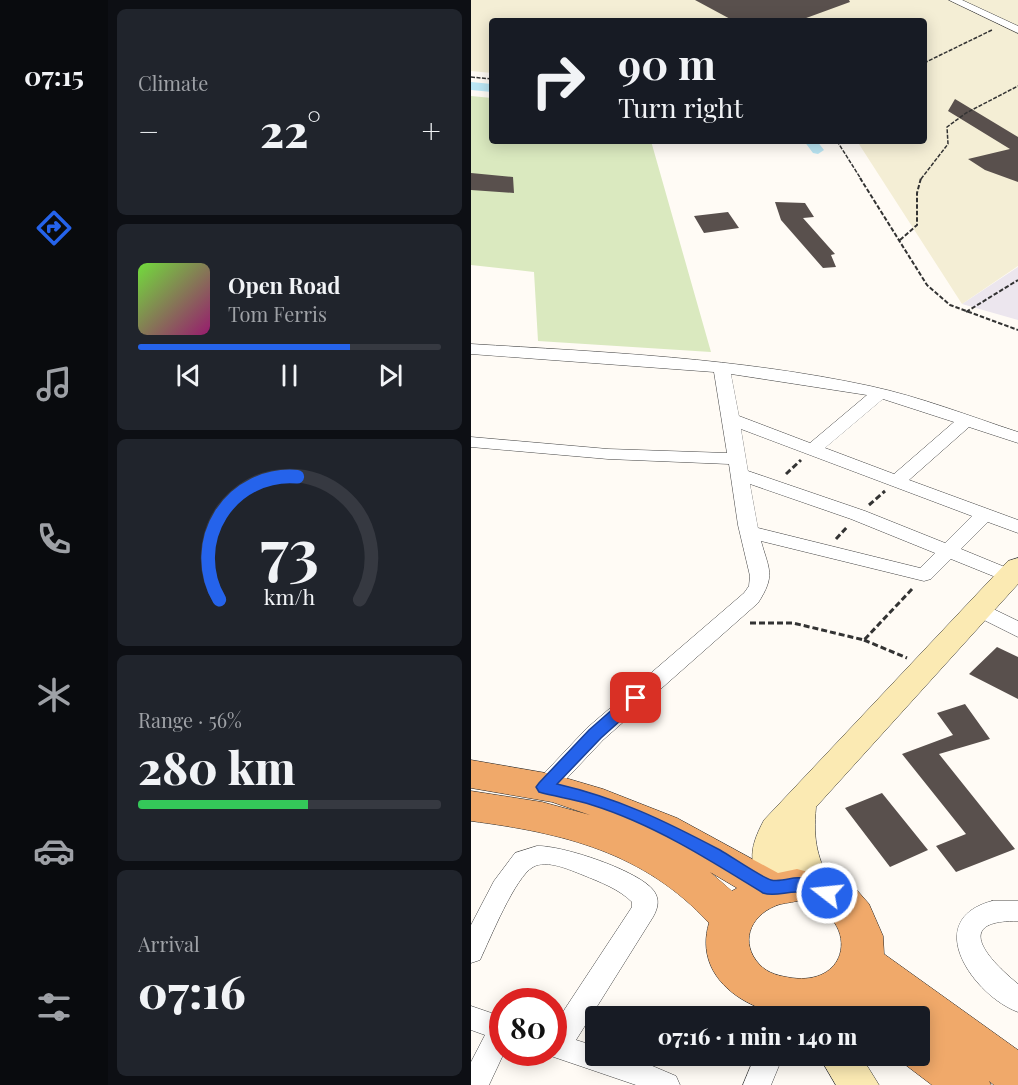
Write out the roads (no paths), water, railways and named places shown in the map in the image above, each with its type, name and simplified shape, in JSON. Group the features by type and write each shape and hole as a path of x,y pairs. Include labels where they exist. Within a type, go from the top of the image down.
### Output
{"highway":[{"path":"471,774 545,787 596,800 647,820 729,863 788,887 839,898 856,916 864,938 815,999"},
{"path":"471,806 582,826 637,847 684,872 717,900 731,918"},
{"path":"788,887 754,895 740,905 731,918 726,935 727,953 735,969 749,984 767,994 815,999 839,1006"},
{"path":"815,999 1018,1076"},
{"path":"930,1060 951,1082"}],"main road":[{"path":"788,887 798,854 796,841 800,803 1014,571"},
{"path":"845,1066 859,1085"}],"street":[{"path":"954,0 1018,30"},
{"path":"472,353 629,359 722,368 804,380 879,394 1018,438"},
{"path":"545,787 595,734 751,598 759,586 722,368"},
{"path":"812,450 879,394"},
{"path":"731,419 1018,527"},
{"path":"897,481 966,421"},
{"path":"471,442 739,466 773,485 949,550 1014,571"},
{"path":"750,532 924,575 985,514"},
{"path":"979,609 1018,630"},
{"path":"471,952 494,905 520,863 527,858 540,855 554,856 592,868 643,896 644,910 567,1029"},
{"path":"1018,911 990,911 976,919 969,931 968,946 980,966 1018,1000"},
{"path":"471,1018 489,1024"},
{"path":"567,1051 630,1069 666,1085"},
{"path":"474,1085 489,1055"},
{"path":"757,1085 765,1066"}],"waterway":[{"path":"471,86 489,88"},
{"path":"813,144 818,150"}]}
